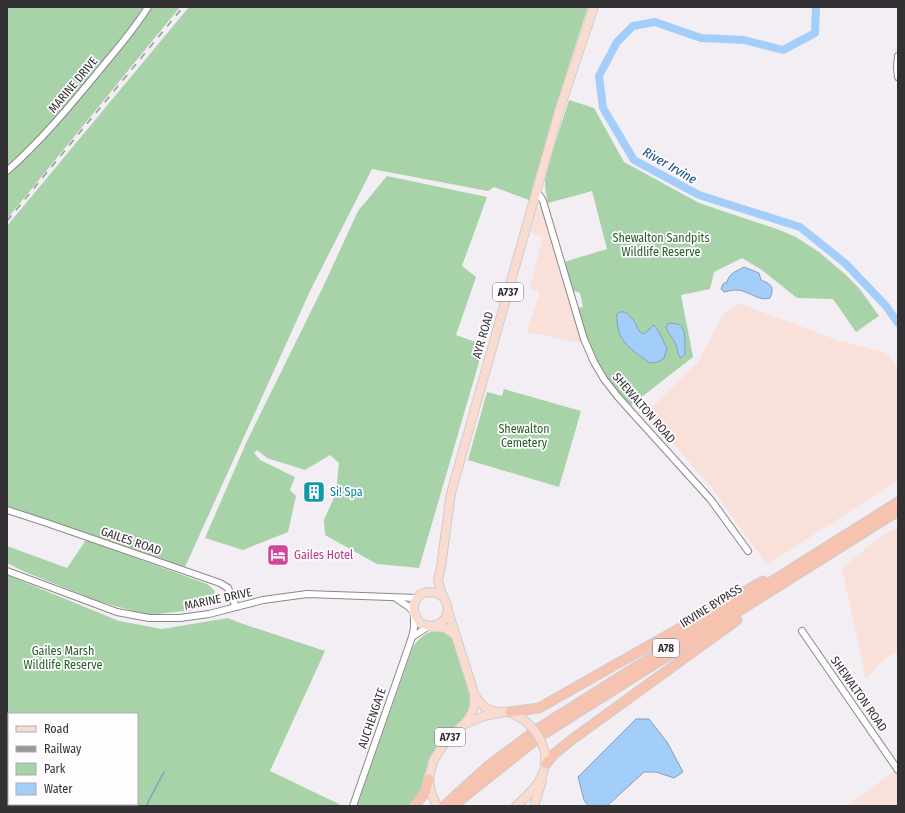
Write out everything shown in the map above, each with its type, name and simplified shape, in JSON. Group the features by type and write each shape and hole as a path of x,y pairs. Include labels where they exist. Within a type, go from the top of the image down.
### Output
{"highway":[{"name":"IRVINE BYPASS","path":"444,806 488,766 539,728 898,502"},
{"name":"IRVINE BYPASS","path":"453,806 542,735 898,511"},
{"path":"507,712 539,708 732,598 842,538"},
{"path":"546,764 554,754 574,738 804,571"},
{"path":"415,806 425,792 429,779"}],"main road":[{"name":"AYR ROAD","path":"443,597 438,580 451,493 560,108 594,7"},
{"path":"438,580 419,596 414,604 414,614 420,623 445,628 454,634"},
{"path":"419,596 428,592 434,592 443,597"},
{"name":"A737","path":"443,597 446,602 454,634 478,702 484,707 493,711 507,712 524,720 537,733 542,741 546,764 543,776 527,797 516,806"},
{"path":"429,626 436,625 441,622 446,617 448,609"},
{"name":"A737","path":"437,806 431,793 429,779 433,761 446,741 471,716 475,704 474,694"},
{"name":"A737","path":"463,725 484,716 507,712"},
{"path":"534,806 543,776"}],"street":[{"name":"MARINE DRIVE","path":"7,171 27,154 47,133 123,42 148,7"},
{"path":"898,56 896,67 898,77"},
{"name":"SHEWALTON ROAD","path":"536,193 540,196 543,202 584,339 594,362 604,379 618,397 711,500 748,551"},
{"name":"GAILES ROAD","path":"7,510 220,583 228,588 236,606"},
{"name":"MARINE DRIVE","path":"7,571 117,612 149,618 180,618 208,614 263,600 307,594 394,597 419,596"},
{"path":"394,597 402,601 414,614"},
{"name":"AUCHENGATE","path":"353,806 412,637 414,628 414,614"},
{"path":"412,637 429,626"},
{"name":"SHEWALTON ROAD","path":"802,631 898,770"}],"shaded area":[{"path":"542,207 581,343 527,332 540,292 530,288 543,237 531,233 537,208"},
{"path":"738,303 837,340 886,353 898,368 898,480 767,565 712,488 652,419 652,407 698,362 722,316"},
{"path":"898,527 898,651 885,658 866,679 842,568 879,538"},
{"path":"898,768 898,806 848,806"}],"green space":[{"path":"7,7 180,7 7,219"},
{"path":"189,7 588,7 568,68 529,200 494,187 488,191 372,169 311,289 185,567 7,506 7,226"},
{"name":"Shewalton Sandpits Wildlife Reserve","path":"569,100 594,108 624,162 699,203 777,229 796,237 819,252 846,275 859,288 879,316 856,332 833,299 797,298 762,270 742,258 714,272 710,289 681,295 693,357 630,406 608,379 594,355 578,308 583,307 580,293 572,290 564,262 607,249 592,191 548,203 546,195 546,171"},
{"path":"387,176 487,197 462,266 476,277 456,335 484,345 419,568 377,564 325,535 324,520 336,493 339,463 330,455 305,470 267,458 257,450 254,453 260,460 295,477 290,490 296,496 288,532 243,550 205,538 247,441 323,287 358,211"},
{"name":"Shewalton Cemetery","path":"504,389 581,411 559,487 468,460 487,392 502,396"},
{"path":"86,540 207,584 215,591 213,597 194,610 147,615 98,601 25,572 7,563 7,546 67,568"},
{"name":"Gailes Marsh Wildlife Reserve","path":"7,575 119,621 162,629 228,618 325,651 270,771 343,806 7,806"},
{"path":"437,630 448,633 454,640 471,695 471,706 468,715 438,747 425,773 420,792 409,806 357,806 413,647 423,636 429,632"}],"water":[{"path":"744,267 759,273 761,280 771,286 772,291 770,298 761,298 736,290 724,292 721,289 731,274"},
{"path":"619,312 625,312 628,314 634,320 639,331 644,334 654,325 667,348 664,358 658,362 650,363 636,353 626,343 622,338 617,323 617,314"},
{"path":"670,323 676,324 683,329 685,337 685,354 681,358 666,327"},
{"path":"636,719 649,719 667,742 683,772 674,778 656,772 644,772 607,806 588,806 584,800 578,777"}],"waterway":[{"name":"River Irvine","path":"816,7 815,33 783,50 744,40 701,38 655,22 633,26 617,42 599,76 603,108 634,160 699,195 800,227 846,264 886,306 898,323"},
{"path":"146,806 164,772"}],"railway":[{"path":"7,221 183,7"}],"place":[{"name":"Si! Spa","path":"314,492"},
{"name":"Gailes Hotel","path":"278,555"}]}
